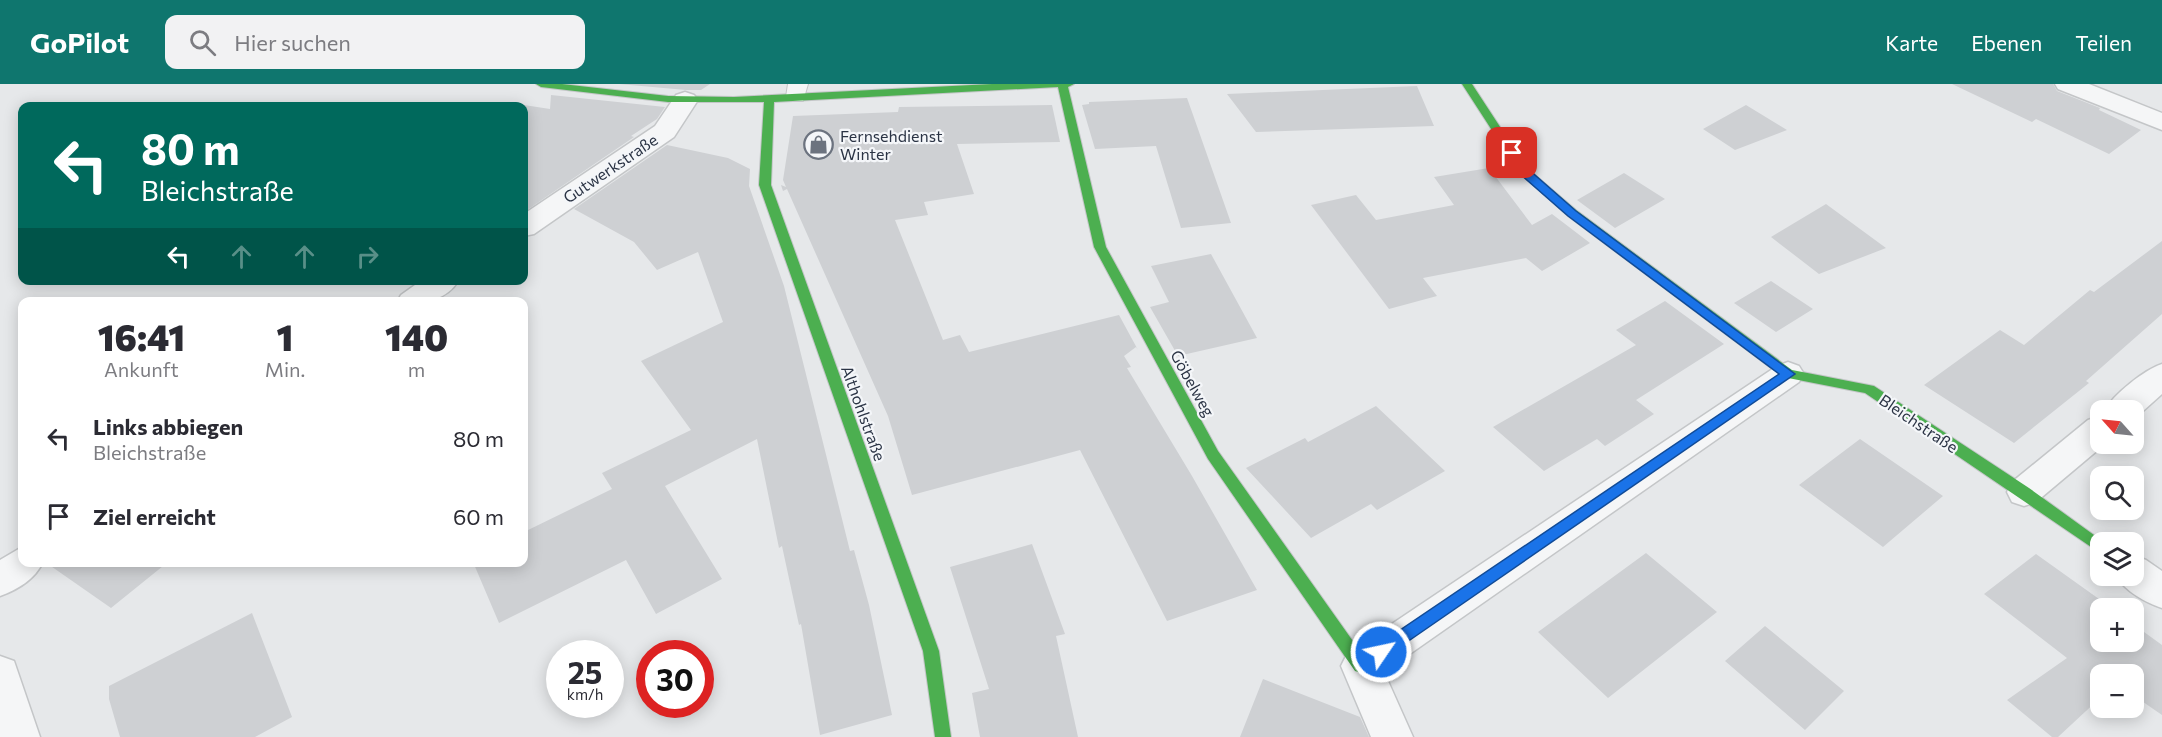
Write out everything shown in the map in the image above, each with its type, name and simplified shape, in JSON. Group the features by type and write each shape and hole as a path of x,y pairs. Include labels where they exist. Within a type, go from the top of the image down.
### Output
{"street":[{"path":"542,84 611,94 685,100 769,98 797,91 1069,84"},
{"name":"Göbelweg","path":"1062,84 1100,247 1213,455 1361,666"},
{"name":"Bleichstraße","path":"1467,84 1523,170 1581,220 1788,374 1869,389 2024,492 2090,540"},
{"path":"2067,84 2162,122"},
{"name":"Althohlstraße","path":"769,98 765,185 931,651 943,737"},
{"name":"Gutwerkstraße","path":"528,223 665,131 685,100"},
{"path":"419,297 437,285"},
{"path":"1392,737 1361,666 1788,374"},
{"path":"2134,400 2162,376"},
{"path":"2024,492 2090,437"},
{"path":"0,580 18,567"},
{"path":"2144,579 2162,592"},
{"path":"0,674 20,737"}],"building":[{"path":"619,84 710,84 701,90 686,90"},
{"path":"1952,84 2053,84 2057,91 2100,108 2099,110 2141,130 2109,154 2036,119 2032,122"},
{"path":"1417,86 1434,126 1256,132 1227,94"},
{"path":"551,95 665,107 657,119 631,136 634,137 528,209 528,106 550,109"},
{"path":"1187,98 1231,223 1181,228 1156,146 1095,149 1082,105 1089,104 1089,102"},
{"path":"1052,105 1060,142 957,144 974,194 924,202 928,215 895,220 943,340 960,335 969,352 1119,315 1138,350 1136,347 1124,356 1131,367 1127,368 1257,590 1167,621 1080,450 912,495 888,416 787,189 783,191 781,185 786,187 783,180 793,116 898,112 899,107"},
{"path":"1746,105 1787,130 1735,150 1703,129"},
{"path":"667,145 728,158 750,169 749,186 784,286 850,551 854,550 869,605 892,715 820,735 801,624 799,625 782,546 779,548 757,439 665,486 722,579 656,614 626,560 499,623 475,567 528,567 528,530 612,489 602,473 691,430 641,361 723,322 698,252 657,270 634,242 574,209"},
{"path":"1489,168 1532,225 1552,214 1590,243 1542,271 1526,258 1423,278 1437,296 1389,309 1311,205 1356,195 1376,220 1454,205 1434,177"},
{"path":"1624,173 1665,199 1615,228 1577,200"},
{"path":"1826,204 1886,248 1819,274 1771,237"},
{"path":"2162,241 2162,314 2086,381 2089,383 2014,443 1924,385 2000,330 2024,345 2090,290 2094,292"},
{"path":"1211,254 1257,338 1178,356 1150,307 1169,302 1151,266"},
{"path":"1771,281 1813,309 1776,332 1734,303"},
{"path":"1665,301 1724,344 1636,400 1654,414 1605,446 1597,439 1544,471 1493,427 1636,345 1616,330"},
{"path":"1376,406 1445,471 1377,510 1371,504 1311,538 1246,468 1305,438 1308,442"},
{"path":"1860,439 1943,496 1883,547 1799,485"},
{"path":"1032,544 1065,634 1056,636 1078,737 980,737 972,693 989,689 950,567"},
{"path":"1646,553 1717,612 1608,698 1538,632"},
{"path":"2036,554 2098,598 2090,598 2090,652 2144,652 2144,632 2162,645 2162,715 2144,703 2144,664 2090,664 2090,707 2058,737 2052,737 2007,700 2067,658 1984,594"},
{"path":"52,567 162,567 111,608"},
{"path":"252,613 292,717 255,737 120,737 109,699 109,686"},
{"path":"1765,626 1844,691 1805,730 1725,661"},
{"path":"1263,679 1360,717 1369,737 1240,737"}],"traffic: fast":[{"path":"541,84 649,98 686,100 830,97 1069,84"},
{"path":"1062,84 1100,247 1213,455 1361,666"},
{"path":"1467,84 1523,170 1572,213 1788,374 1869,389 2024,492 2090,540"},
{"path":"769,98 765,185 931,651 943,737"}],"place":[{"name":"Fernsehdienst Winter","path":"819,144"}],"route":[{"path":"1381,652 1788,374 1572,213 1523,170 1512,153"}]}
